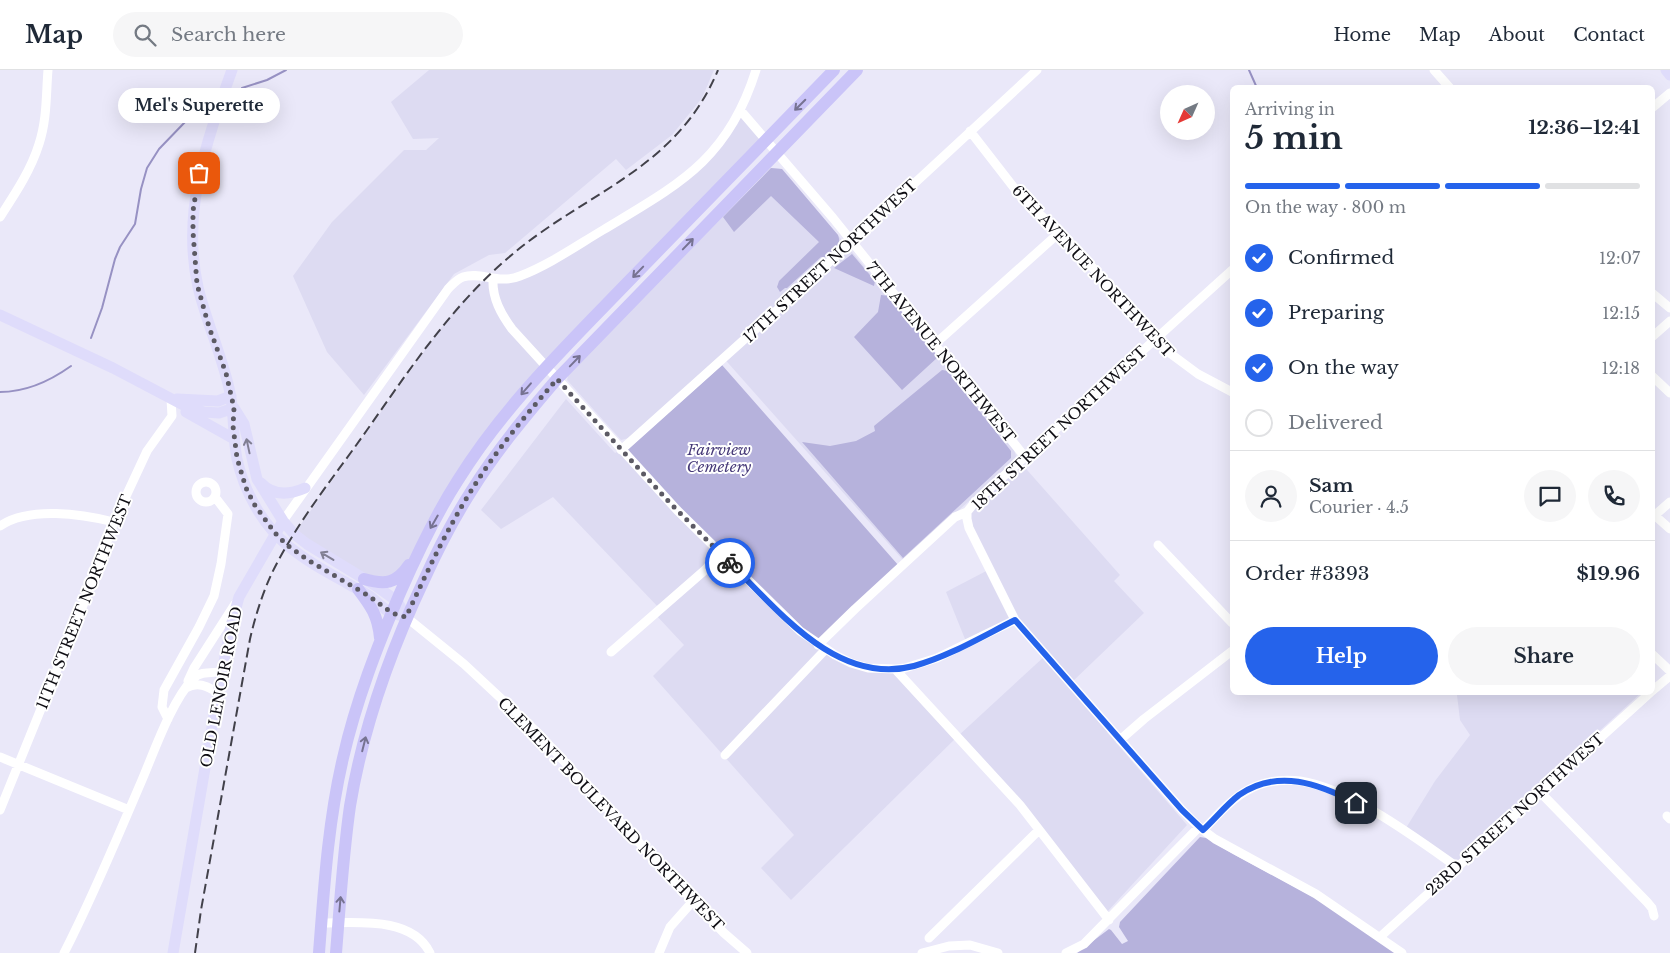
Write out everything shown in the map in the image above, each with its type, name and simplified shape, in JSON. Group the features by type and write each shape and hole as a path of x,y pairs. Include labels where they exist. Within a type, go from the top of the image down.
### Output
{"highway":[{"path":"380,640 374,612 361,584 387,583 396,579 404,572 420,548 458,479 500,421 546,366 834,70"},
{"path":"336,953 345,844 358,766 379,690 406,617 439,548 471,490 512,432 557,379 857,70"},
{"path":"319,953 329,841 342,760 364,682 420,548"}],"main road":[{"path":"232,70 200,166 195,193 193,232 197,284 209,327 226,373 234,408 234,439 246,488 254,504 275,533"},
{"path":"1666,70 1670,75"},
{"path":"0,315 113,368 187,407 204,412 218,413 234,408"},
{"path":"171,400 218,402 231,396"},
{"path":"171,400 185,411 234,439"},
{"path":"234,408 244,424 257,479 283,521"},
{"path":"257,479 268,490 276,493 290,493 305,488"},
{"name":"CLEMENT BOULEVARD NORTHWEST","path":"283,521 294,534 307,544 344,567 392,613 406,617"},
{"name":"OLD LENOIR ROAD","path":"173,953 221,672 231,626 239,597 283,521"},
{"name":"CLEMENT BOULEVARD NORTHWEST","path":"275,533 287,545 308,560 341,580 361,584 397,601 406,617"}],"street":[{"path":"0,216 24,177 39,143 45,109 48,70"},
{"path":"283,521 442,295 466,276 511,279 530,271 574,247 679,182 709,157 722,140 741,111 756,70"},
{"name":"17TH STREET NORTHWEST","path":"621,450 785,303 1037,70"},
{"path":"1434,70 1447,85"},
{"path":"1655,106 1670,93"},
{"name":"7TH AVENUE NORTHWEST","path":"741,111 851,241 1025,457"},
{"name":"6TH AVENUE NORTHWEST","path":"970,131 1022,198 1060,232 1178,361 1230,391"},
{"path":"935,344 1060,232"},
{"name":"18TH STREET NORTHWEST","path":"725,755 855,609 955,517 968,512 975,502 1230,272"},
{"path":"493,279 494,297 504,319 557,379 677,510 800,631 822,647 843,659 859,665 878,669 895,669 914,666 938,658 1015,620"},
{"path":"1655,296 1670,308"},
{"path":"1655,334 1670,321"},
{"path":"1655,379 1670,393"},
{"name":"11TH STREET NORTHWEST","path":"0,810 94,578 114,522 147,451 172,416 171,400"},
{"path":"168,719 162,707 164,690 206,614 219,578 228,514 215,497"},
{"path":"1655,513 1670,502"},
{"path":"968,512 969,528 1015,620 1182,810 1201,828 1234,850 1316,894 1402,953"},
{"path":"0,514 3,524 27,515 46,514 86,516 114,522"},
{"path":"1655,515 1670,529"},
{"path":"1158,545 1230,620"},
{"path":"611,652 705,570 720,553"},
{"path":"341,580 344,567"},
{"path":"64,953 96,889 168,719 194,668 239,597"},
{"name":"CLEMENT BOULEVARD NORTHWEST","path":"406,617 464,664 538,733 693,901 747,953"},
{"path":"1120,740 1150,714 1230,653"},
{"path":"1655,657 1670,670"},
{"path":"895,669 1020,805 1109,920"},
{"path":"182,693 198,674 221,672"},
{"name":"23RD STREET NORTHWEST","path":"1655,689 1670,676"},
{"path":"182,693 191,684 208,687 218,693"},
{"name":"23RD STREET NORTHWEST","path":"1380,937 1649,695"},
{"path":"0,757 129,810"},
{"path":"1066,953 1084,944 1201,828 1234,800 1250,789 1275,781 1301,781 1327,789 1398,827 1457,867"},
{"path":"1540,792 1652,908 1654,916"},
{"path":"929,938 1039,830"},
{"path":"659,953 670,927 693,901"},
{"path":"321,923 399,927 412,932 430,953"},
{"path":"922,953 949,946 970,945 998,953"}],"shaded area":[{"path":"429,70 714,70 702,98 672,135 626,170 616,159 505,253 489,255 454,274 364,395 327,352 293,276 332,222 404,150 426,150 439,138 413,139 391,102"},
{"path":"741,111 766,139 523,393 404,572 377,582 294,534 441,328 463,301 487,277 519,276 690,175"},
{"path":"771,168 782,169 911,322 1014,450 1016,456 1014,461 903,560 721,355 629,438 621,440 567,380 569,372"},
{"path":"566,399 615,453 621,450 662,495 843,659 895,669 958,736 791,900 761,868 794,835 653,676 684,645 655,614 660,609 553,497 501,529 481,510"},
{"path":"1020,462 1120,575 1114,581 1144,613 1071,683 1110,729 1107,732 1187,825 1107,912 958,736 1046,655 1015,620 967,644 946,592 990,569 967,512"},
{"path":"1457,695 1639,695 1456,862 1406,828 1435,781 1470,735 1460,720"}],"green space":[{"path":"771,168 782,169 838,235 839,239 837,247 828,257 821,257 787,288 780,292 777,287 779,281 819,242 771,196 734,232 723,217"},
{"path":"852,254 875,281 874,286 834,268"},
{"path":"881,295 889,296 938,357 902,390 854,337 878,312"},
{"name":"Fairview Cemetery","path":"722,365 899,566 818,642 743,573 627,450"},
{"path":"942,370 948,371 1011,451 1011,458 903,558 802,442 830,446 856,441 875,431 874,426"},
{"path":"1200,837 1206,838 1315,898 1397,953 1077,953 1109,929 1122,944 1128,941 1119,927 1120,922"}],"waterway":[{"path":"242,88 267,80 286,70"},
{"path":"1249,70 1256,85"},
{"path":"91,338 102,308 115,259 120,247 135,224 147,168 159,149 186,121 204,108"},
{"path":"0,392 20,390 38,385 71,366"}],"railway":[{"path":"195,953 201,910 250,639 259,606 271,575 292,537 415,362 468,297 508,258 537,235 626,177 653,156 678,133 700,104 718,70"}],"way so far":[{"path":"199,173 193,211 197,284 209,327 226,373 234,408 233,426 240,472 254,504 275,533 287,545 308,560 369,596 392,613 406,617 439,548 471,490 512,432 557,379 670,503 730,563"}],"place":[{"name":"Mel's Superette","path":"199,173"}],"route":[{"path":"730,563 810,640 843,659 868,668 895,669 914,666 938,658 1015,620 1182,810 1203,830 1240,795 1262,784 1275,781 1301,781 1327,789 1356,803"}]}
